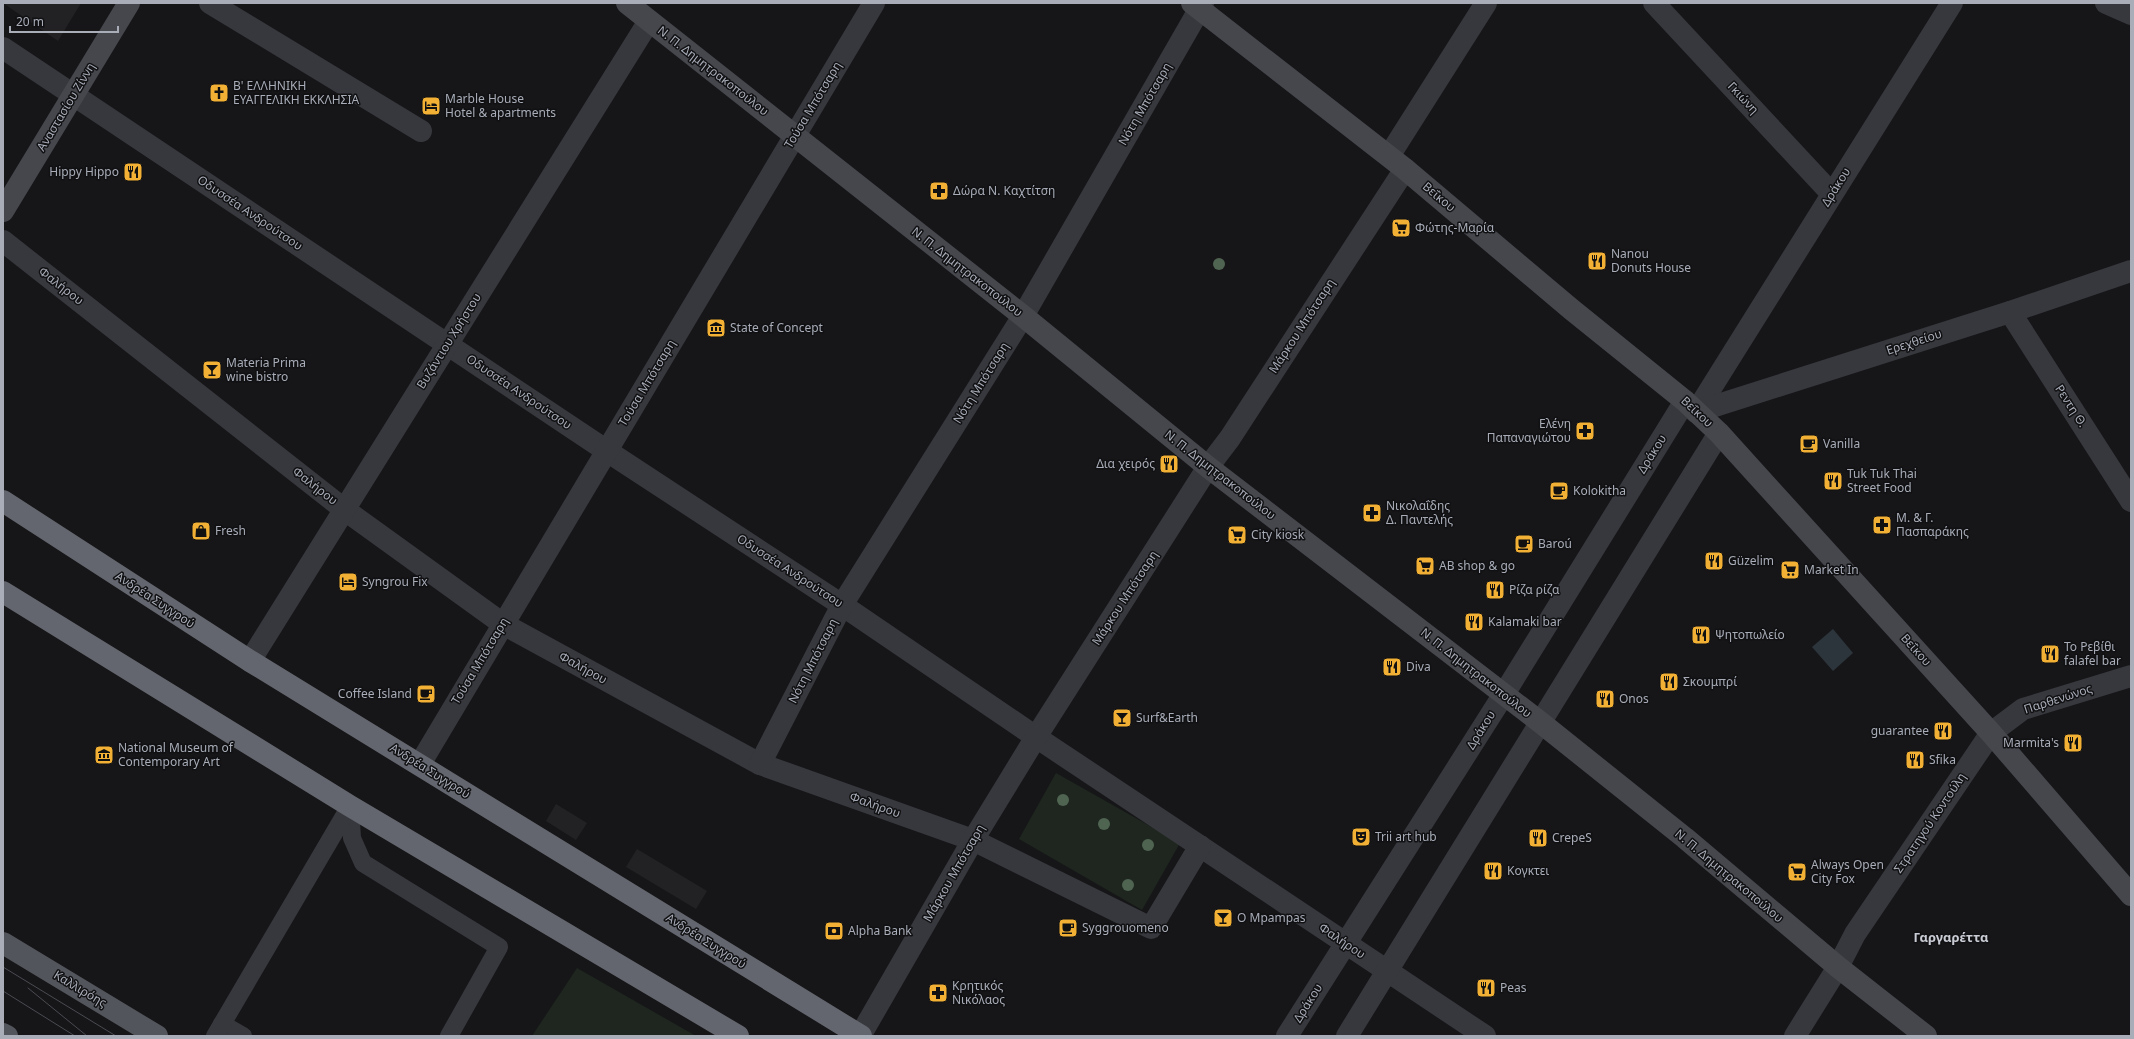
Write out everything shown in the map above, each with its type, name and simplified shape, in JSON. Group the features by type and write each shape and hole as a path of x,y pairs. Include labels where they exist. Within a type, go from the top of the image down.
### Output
{"highway":[{"name":"Ανδρέα Συγγρού","path":"3,501 250,661 420,764 860,1036"},
{"path":"3,592 350,806 738,1036"}],"main road":[{"name":"Καλλιρόης","path":"3,943 157,1036"},
{"path":"3,1034 7,1036"}],"street":[{"name":"Αναστασίου Ζίννη","path":"3,211 129,3"},
{"path":"210,3 421,131"},
{"name":"Ν. Π. Δημητρακοπούλου","path":"627,3 1023,316 1208,467 1540,722 1685,838 1838,967 1926,1036"},
{"name":"Τούσα Μπότσαρη","path":"420,764 874,3"},
{"name":"Μάρκου Μπότσαρη","path":"860,1036 973,840 1036,737 1208,467 1230,438 1397,162 1486,3"},
{"name":"Γκιώνη","path":"1654,3 1831,193"},
{"name":"Δράκου","path":"1287,1036 1504,694 1690,406 1831,193 1952,3"},
{"path":"2106,3 2131,14"},
{"name":"Βεΐκου","path":"1198,5 1397,162 1571,309 1690,406 1719,433 1991,733 2131,895"},
{"name":"Νότη Μπότσαρη","path":"760,764 842,605 1023,316 1198,5"},
{"name":"Βυζάντιου Χρήστου","path":"250,661 649,21"},
{"name":"Οδυσσέα Ανδρούτσου","path":"3,48 606,451 842,605 1036,737"},
{"name":"Φαλήρου","path":"3,241 345,510 503,624 760,764 973,840 1151,928 1200,846"},
{"name":"Ερεχθείου","path":"1690,406 2010,312 2131,271"},
{"name":"Ρεντη Θ.","path":"2010,312 2131,501"},
{"path":"1347,1036 1719,433"},
{"name":"Παρθενώνος","path":"1991,733 2023,710 2131,676"},
{"name":"Στρατηγού Κοντούλη","path":"1795,1036 1838,967 1855,934 1991,733"},
{"name":"Φαλήρου","path":"1036,737 1485,1036"}],"lane":[{"path":"243,1036 219,1030 350,806"},
{"path":"350,806 352,838 363,863 499,947 450,1036"}],"shaded area":[{"path":"3,3 81,3 58,41"},
{"path":"1833,629 1853,653 1833,671 1812,647"},
{"path":"1056,773 1180,843 1142,910 1019,839"},
{"path":"556,804 587,823 576,840 546,821"},
{"path":"637,849 707,891 696,909 626,867"},
{"path":"577,968 696,1036 532,1036"}],"tram line":[{"path":"3,967 116,1036"},
{"path":"28,988 87,1036"},
{"path":"3,991 75,1036"}],"place":[{"name":"Β' ΕΛΛΗΝΙΚΗ ΕΥΑΓΓΕΛΙΚΗ ΕΚΚΛΗΣΙΑ","path":"219,93"},
{"name":"Marble House Hotel & apartments","path":"431,106"},
{"name":"Hippy Hippo","path":"133,172"},
{"name":"Δώρα Ν. Καχτίτση","path":"939,191"},
{"name":"Φώτης-Μαρία","path":"1401,228"},
{"name":"Nanou Donuts House","path":"1597,261"},
{"name":"State of Concept","path":"716,328"},
{"name":"Materia Prima wine bistro","path":"212,370"},
{"name":"Ελένη Παπαναγιώτου","path":"1585,431"},
{"name":"Vanilla","path":"1809,444"},
{"name":"Δια χειρός","path":"1169,464"},
{"name":"Tuk Tuk Thai Street Food","path":"1833,481"},
{"name":"Kolokitha","path":"1559,491"},
{"name":"Νικολαΐδης Δ. Παντελής","path":"1372,513"},
{"name":"Μ. & Γ. Πασπαράκης","path":"1882,525"},
{"name":"Fresh","path":"201,531"},
{"name":"City kiosk","path":"1237,535"},
{"name":"Baroú","path":"1524,544"},
{"name":"Güzelim","path":"1714,561"},
{"name":"AB shop & go","path":"1425,566"},
{"name":"Market In","path":"1790,570"},
{"name":"Syngrou Fix","path":"348,582"},
{"name":"Ρίζα ρίζα","path":"1495,590"},
{"name":"Kalamaki bar","path":"1474,622"},
{"name":"Ψητοπωλείο","path":"1701,635"},
{"name":"Το Ρεβίθι falafel bar","path":"2050,654"},
{"name":"Diva","path":"1392,667"},
{"name":"Σκουμπρί","path":"1669,682"},
{"name":"Coffee Island","path":"426,694"},
{"name":"Onos","path":"1605,699"},
{"name":"Surf&Earth","path":"1122,718"},
{"name":"guarantee","path":"1943,731"},
{"name":"Marmita's","path":"2073,743"},
{"name":"National Museum of Contemporary Art","path":"104,755"},
{"name":"Sfika","path":"1915,760"},
{"name":"Trii art hub","path":"1361,837"},
{"name":"CrepeS","path":"1538,838"},
{"name":"Κογκτει","path":"1493,871"},
{"name":"Always Open City Fox","path":"1797,872"},
{"name":"O Mpampas","path":"1223,918"},
{"name":"Syggrouomeno","path":"1068,928"},
{"name":"Alpha Bank","path":"834,931"},
{"name":"Peas","path":"1486,988"},
{"name":"Κρητικός Νικόλαος","path":"938,993"}],"district":[{"name":"Γαργαρέττα","path":"1951,937"}]}
